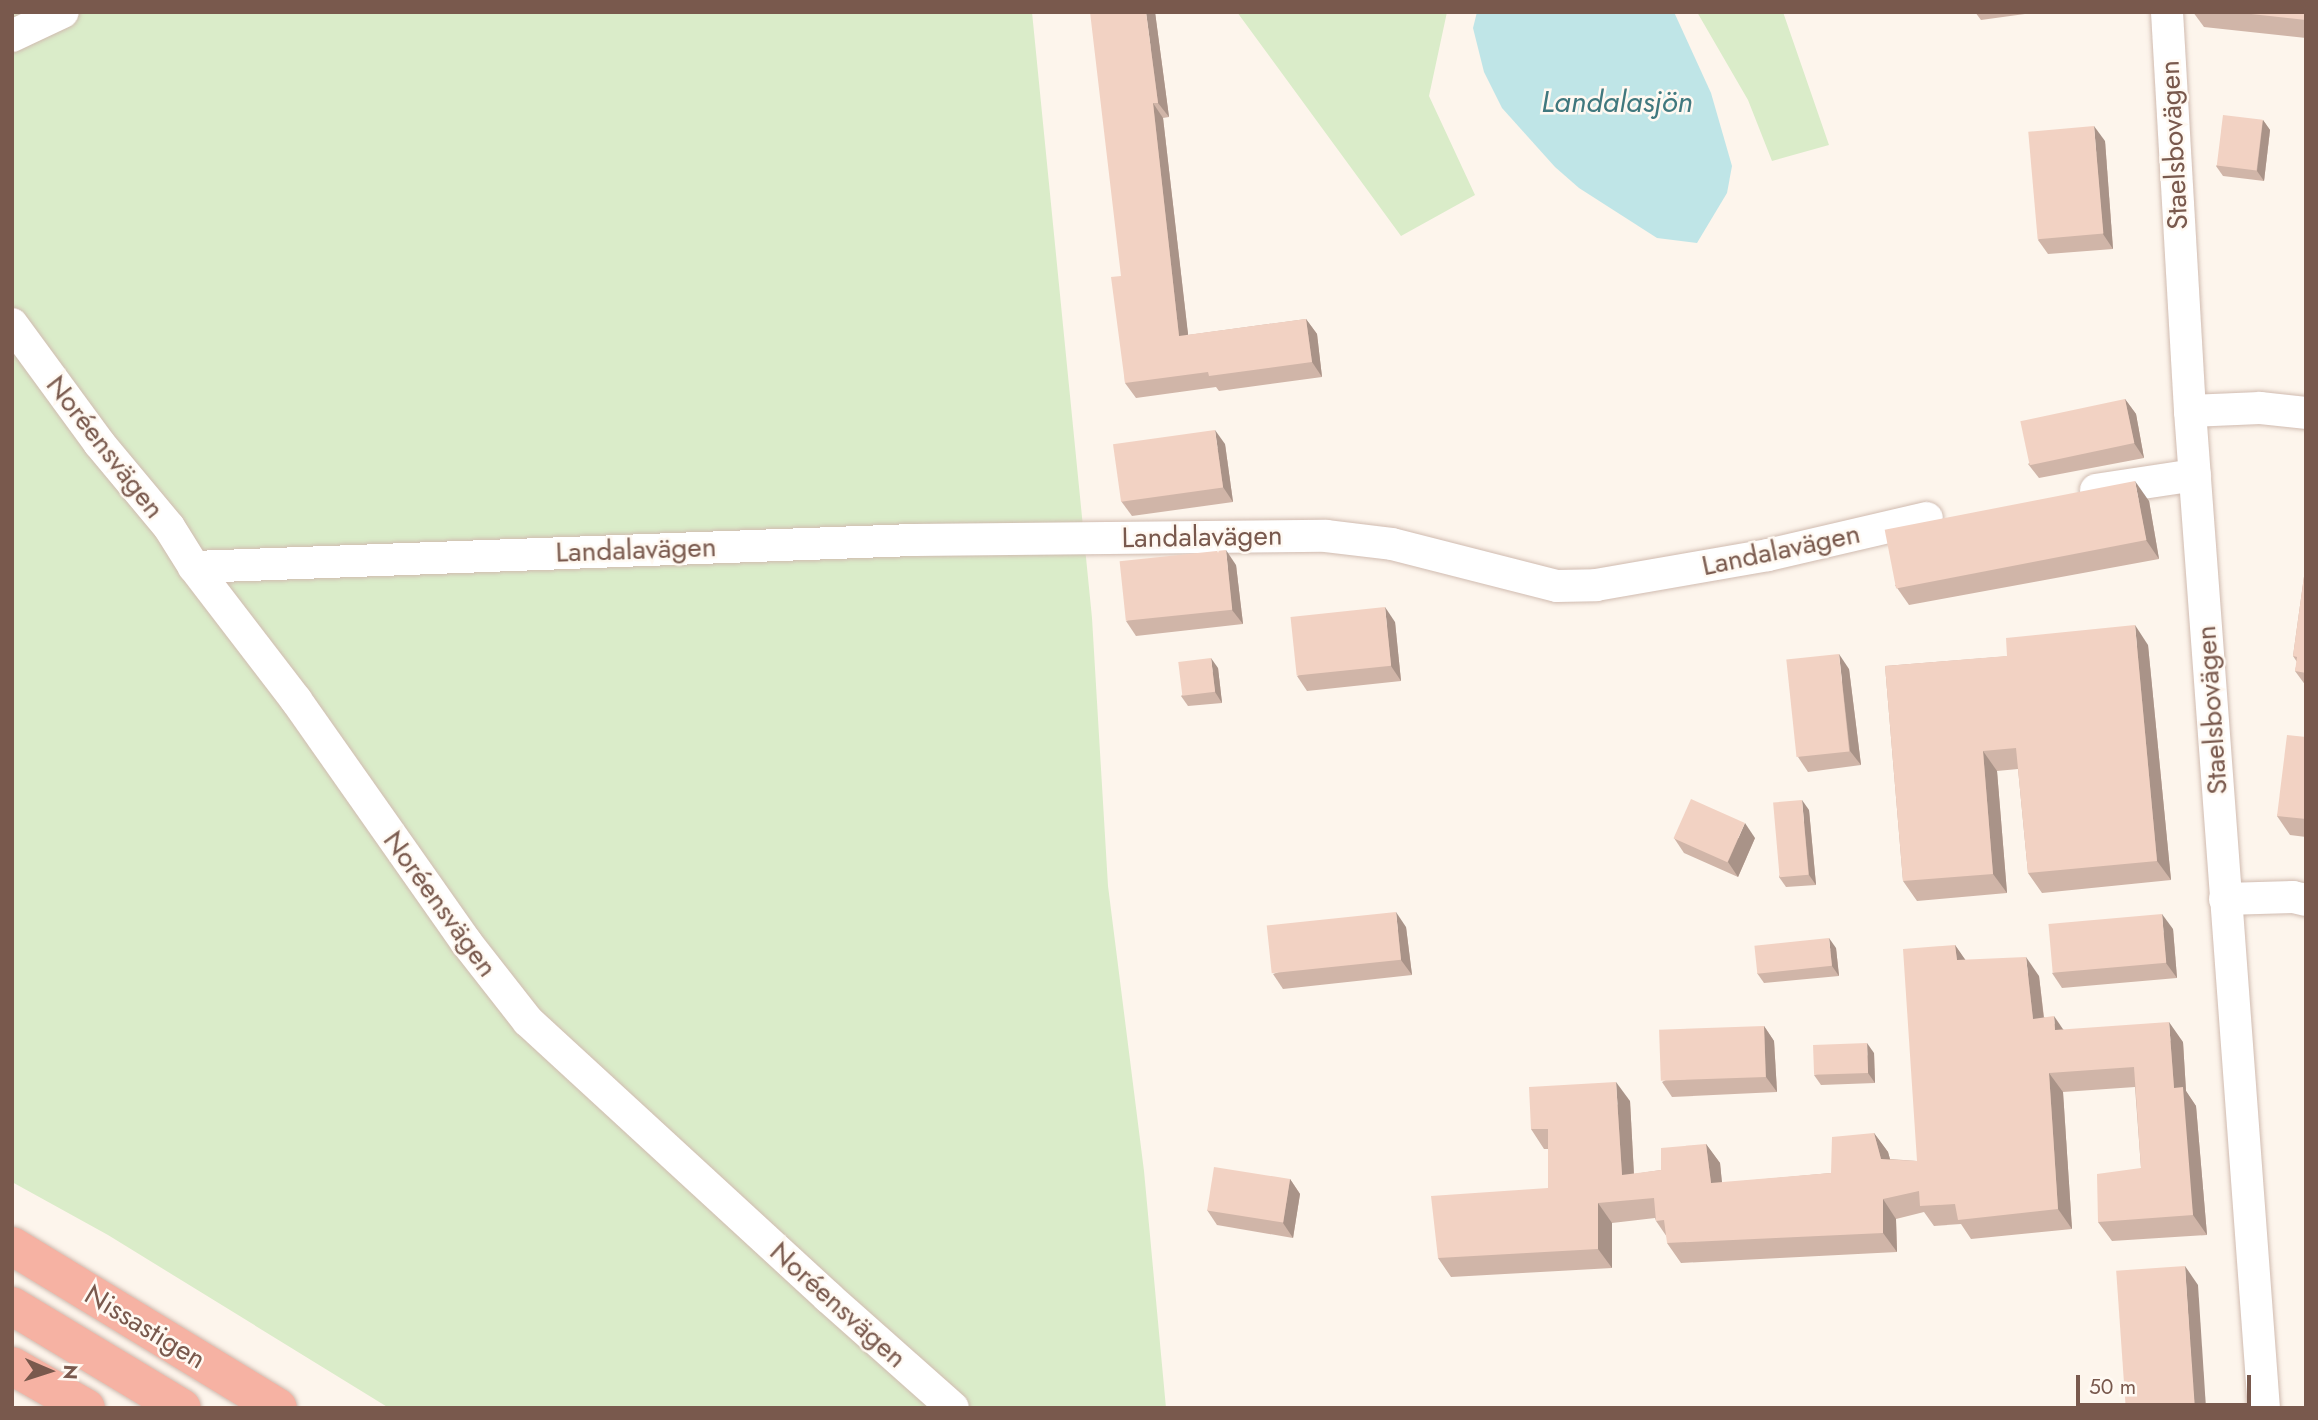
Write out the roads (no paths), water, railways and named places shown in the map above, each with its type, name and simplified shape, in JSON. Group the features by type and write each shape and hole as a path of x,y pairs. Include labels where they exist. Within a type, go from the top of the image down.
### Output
{"highway":[{"name":"Nissastigen","path":"12,1246 278,1408"},
{"path":"12,1306 182,1408"},
{"path":"12,1366 86,1408"}],"street":[{"path":"12,36 63,12"},
{"name":"Staelsbovägen","path":"2167,12 2189,411 2264,1408"},
{"name":"Noréensvägen","path":"12,324 99,443 169,527 194,567 296,700 466,942 528,1021 953,1408"},
{"path":"2189,411 2260,408 2306,413"},
{"path":"2067,495 2195,475"},
{"name":"Landalavägen","path":"194,567 914,540 1326,536 1392,544 1557,586 1596,585 1768,555 1949,513"},
{"path":"2225,899 2293,897 2306,900"}],"water":[{"name":"Landalasjön","path":"1477,12 1674,12 1711,93 1732,166 1727,193 1697,243 1657,238 1579,188 1555,167 1502,108 1484,72 1473,28"}]}
